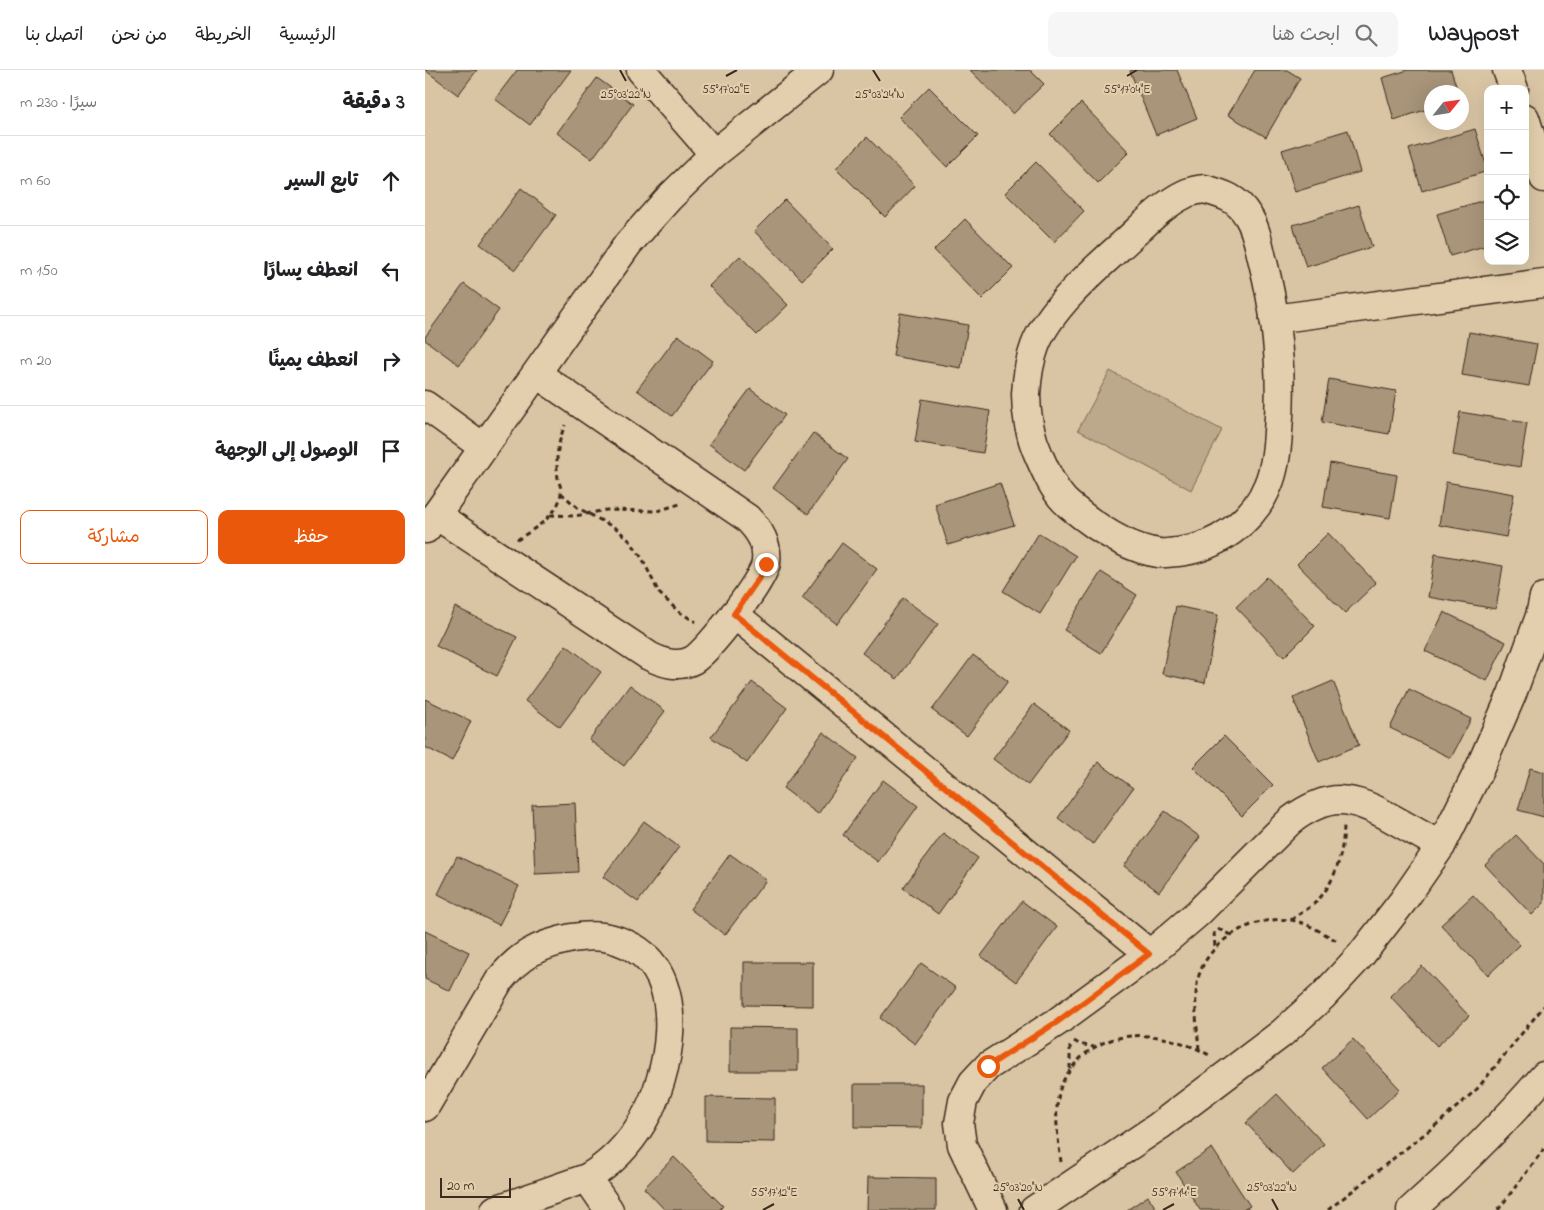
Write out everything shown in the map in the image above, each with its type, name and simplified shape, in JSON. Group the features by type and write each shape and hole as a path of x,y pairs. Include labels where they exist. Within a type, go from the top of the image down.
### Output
{"street":[{"path":"641,70 714,154"},
{"path":"537,374 747,518 759,531 766,547 766,564 759,578 704,652 692,660 677,664 662,663 499,557 431,522 628,244 669,198 714,154 819,70"},
{"path":"1507,70 1513,85"},
{"path":"1529,130 1544,178"},
{"path":"1204,189 1223,194 1237,202 1248,216 1255,233 1267,278 1275,319 1280,366 1280,410 1277,453 1268,486 1250,514 1224,537 1193,550 1160,554 1126,544 1093,523 1067,503 1048,476 1034,446 1026,412 1027,376 1035,345 1051,317 1103,262 1162,210 1187,193 1204,189"},
{"path":"1275,319 1544,283"},
{"path":"425,405 483,447"},
{"path":"1034,1210 1159,1126 1281,1034 1315,1003 1361,955 1403,901 1441,846 1479,770 1513,694 1540,616 1544,597"},
{"path":"727,623 1149,954"},
{"path":"993,1210 962,1145 959,1123 963,1101 973,1082 988,1066 1057,1022 1149,954 1198,913 1290,821 1306,808 1339,800 1357,802 1372,808 1441,846"},
{"path":"425,1107 499,981 509,968 535,949 551,943 585,936 605,936 639,951 652,964 663,980 668,998 670,1017 665,1058 653,1101 643,1121 626,1146 611,1162 587,1178 495,1210"},
{"path":"1411,1210 1461,1165 1510,1115 1544,1076"},
{"path":"587,1178 609,1210"}],"path":[{"path":"499,557 513,543 539,525 558,504 561,493 557,460 559,444 575,401"},
{"path":"550,515 575,516 606,510 650,511 670,508 687,501 704,489"},
{"path":"561,493 588,514 602,519 617,529 630,541 642,558 659,593 679,612 692,620 727,623"},
{"path":"1291,920 1317,901 1333,879 1342,854 1344,826 1339,800"},
{"path":"1199,1049 1196,1016 1197,983 1201,969 1215,948 1231,935 1248,926 1269,920 1291,920 1313,928 1361,955"},
{"path":"1213,926 1215,948"},
{"path":"1328,1210 1441,1121 1477,1090 1544,1006"},
{"path":"1064,1190 1058,1136 1058,1102 1061,1085 1081,1057 1095,1047 1107,1040 1127,1036 1145,1035 1162,1037 1199,1049 1235,1069"},
{"path":"1069,1037 1071,1048 1070,1070"},
{"path":"1498,1210 1544,1149"}],"shaded area":[{"path":"1110,371 1222,430 1191,490 1078,430"}],"building":[{"path":"425,70 477,70 458,95"},
{"path":"517,70 571,70 530,125 495,99"},
{"path":"970,70 1030,70 1044,84 1013,114"},
{"path":"1177,70 1197,118 1156,135 1130,71"},
{"path":"1255,70 1287,70 1300,78 1266,137 1228,115"},
{"path":"1408,70 1451,70 1456,85 1424,85 1424,110 1394,120 1382,78"},
{"path":"597,78 633,104 592,159 557,133"},
{"path":"929,87 978,136 947,167 899,117"},
{"path":"1081,103 1129,152 1098,183 1050,134"},
{"path":"1475,129 1484,158 1484,172 1422,191 1409,149"},
{"path":"1348,130 1360,172 1295,192 1282,150"},
{"path":"867,137 915,186 885,217 836,168"},
{"path":"1036,162 1084,211 1054,242 1005,193"},
{"path":"521,188 556,215 515,270 480,244"},
{"path":"785,200 833,249 802,280 754,231"},
{"path":"1484,200 1484,246 1450,256 1437,214"},
{"path":"1359,205 1372,247 1306,267 1293,225"},
{"path":"965,219 1013,268 982,299 934,250"},
{"path":"740,256 788,305 757,335 709,286"},
{"path":"464,284 499,310 459,365 425,340 425,337"},
{"path":"900,313 968,325 961,368 893,356"},
{"path":"1469,332 1537,344 1529,386 1462,375"},
{"path":"678,335 713,361 672,416 637,390"},
{"path":"1329,379 1396,391 1389,434 1322,422"},
{"path":"750,389 785,415 744,470 709,444"},
{"path":"922,399 990,411 983,453 915,442"},
{"path":"1460,412 1527,423 1520,467 1453,455"},
{"path":"813,433 848,459 808,514 773,488"},
{"path":"1330,463 1397,475 1390,518 1323,507"},
{"path":"1446,482 1514,494 1506,537 1439,525"},
{"path":"1000,483 1014,525 948,545 935,504"},
{"path":"1039,533 1076,556 1040,614 1003,591"},
{"path":"1328,533 1376,583 1345,613 1297,564"},
{"path":"842,543 877,569 837,624 802,598"},
{"path":"1435,554 1503,566 1496,609 1428,597"},
{"path":"1101,572 1137,595 1101,653 1064,630"},
{"path":"1267,577 1315,626 1284,657 1236,607"},
{"path":"903,598 938,624 897,679 862,653"},
{"path":"1176,606 1218,615 1205,683 1162,674"},
{"path":"455,607 517,637 497,676 436,646"},
{"path":"1444,612 1506,642 1487,681 1425,651"},
{"path":"566,645 601,672 560,727 525,701"},
{"path":"973,655 1008,681 967,736 932,710"},
{"path":"1333,681 1359,745 1319,762 1293,698"},
{"path":"752,682 787,708 747,763 711,737"},
{"path":"630,685 665,711 624,766 589,740"},
{"path":"1409,689 1471,719 1451,758 1390,728"},
{"path":"425,699 471,721 452,761 425,747"},
{"path":"1034,704 1069,730 1028,785 993,759"},
{"path":"823,732 858,758 818,814 783,788"},
{"path":"1224,736 1273,785 1242,816 1193,767"},
{"path":"1098,762 1133,788 1093,844 1058,818"},
{"path":"1530,768 1544,772 1544,817 1518,810"},
{"path":"883,780 918,806 878,862 843,835"},
{"path":"575,803 578,872 535,874 532,805"},
{"path":"1165,811 1200,837 1159,892 1124,866"},
{"path":"644,821 679,847 638,902 603,877"},
{"path":"943,833 978,858 938,914 903,888"},
{"path":"1516,835 1544,864 1544,903 1532,915 1485,865"},
{"path":"730,854 766,880 725,935 690,909"},
{"path":"457,856 519,886 499,925 438,894"},
{"path":"1473,895 1520,945 1488,975 1441,925"},
{"path":"1022,901 1057,927 1016,982 981,956"},
{"path":"425,931 469,952 450,991 425,979"},
{"path":"744,962 813,962 813,1006 744,1005"},
{"path":"921,963 956,988 915,1044 880,1018"},
{"path":"1422,966 1469,1016 1437,1046 1390,996"},
{"path":"730,1027 798,1028 798,1071 730,1071"},
{"path":"1353,1039 1400,1089 1368,1119 1322,1068"},
{"path":"854,1084 922,1084 922,1128 854,1127"},
{"path":"1277,1094 1324,1144 1293,1174 1246,1123"},
{"path":"706,1097 775,1098 775,1142 706,1141"},
{"path":"1212,1148 1250,1206 1243,1210 1200,1210 1176,1172"},
{"path":"674,1157 723,1206 719,1210 665,1210 644,1188"},
{"path":"868,1177 936,1178 936,1210 867,1210"},
{"path":"1148,1196 1157,1210 1127,1210"}],"route":[{"path":"766,564 759,578 734,614 1149,954 1057,1022 988,1066"}]}
